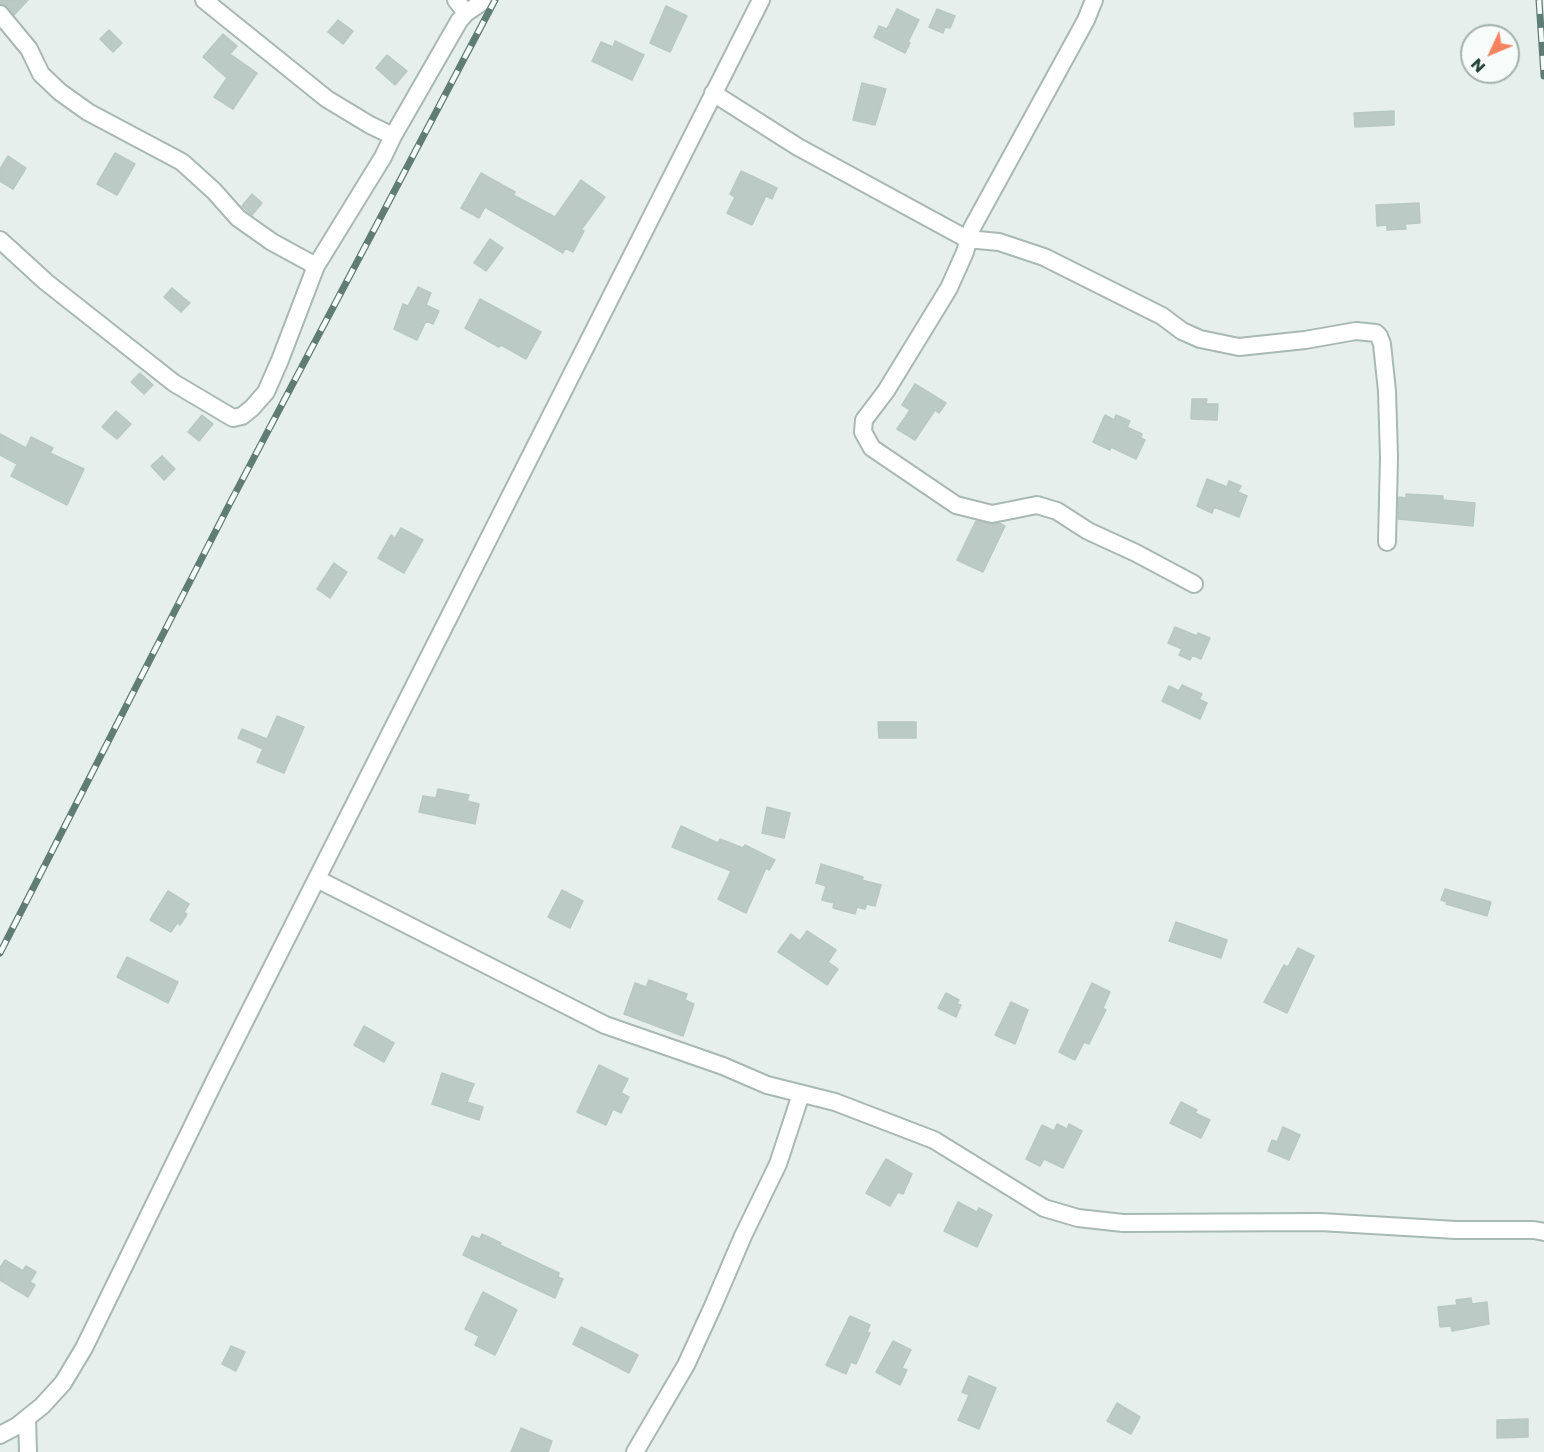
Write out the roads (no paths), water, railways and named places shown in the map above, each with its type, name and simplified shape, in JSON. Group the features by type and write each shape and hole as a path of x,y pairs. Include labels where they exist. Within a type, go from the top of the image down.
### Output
{"street":[{"path":"204,0 327,99 393,136"},
{"path":"0,240 46,282 174,383 233,418 242,416 266,392 316,266 383,157 449,38 461,7 485,0"},
{"path":"0,1435 17,1426 42,1406 63,1383 84,1348 215,1080 761,0"},
{"path":"1094,0 1086,20 1003,168 967,239 949,288 886,391 864,420 863,432 872,447 956,504 992,514 1037,505 1057,511 1088,531 1136,552 1194,584"},
{"path":"0,14 28,49 41,74 60,92 88,112 182,162 214,191 238,218 272,242 316,266"},
{"path":"713,93 798,147 967,239 999,242 1044,257 1162,316 1182,331 1200,339 1239,347 1305,340 1356,331 1376,333 1382,344 1387,391 1389,457 1387,542"},
{"path":"317,879 605,1025 723,1066 767,1085 836,1102 934,1140 1044,1208 1078,1218 1123,1223 1320,1222 1456,1230 1544,1232"},
{"path":"635,1452 686,1365 742,1236 778,1164 801,1094"},
{"path":"27,1418 27,1452"}],"railway":[{"path":"0,953 229,505 495,0"},
{"path":"1539,0 1544,76"}]}
